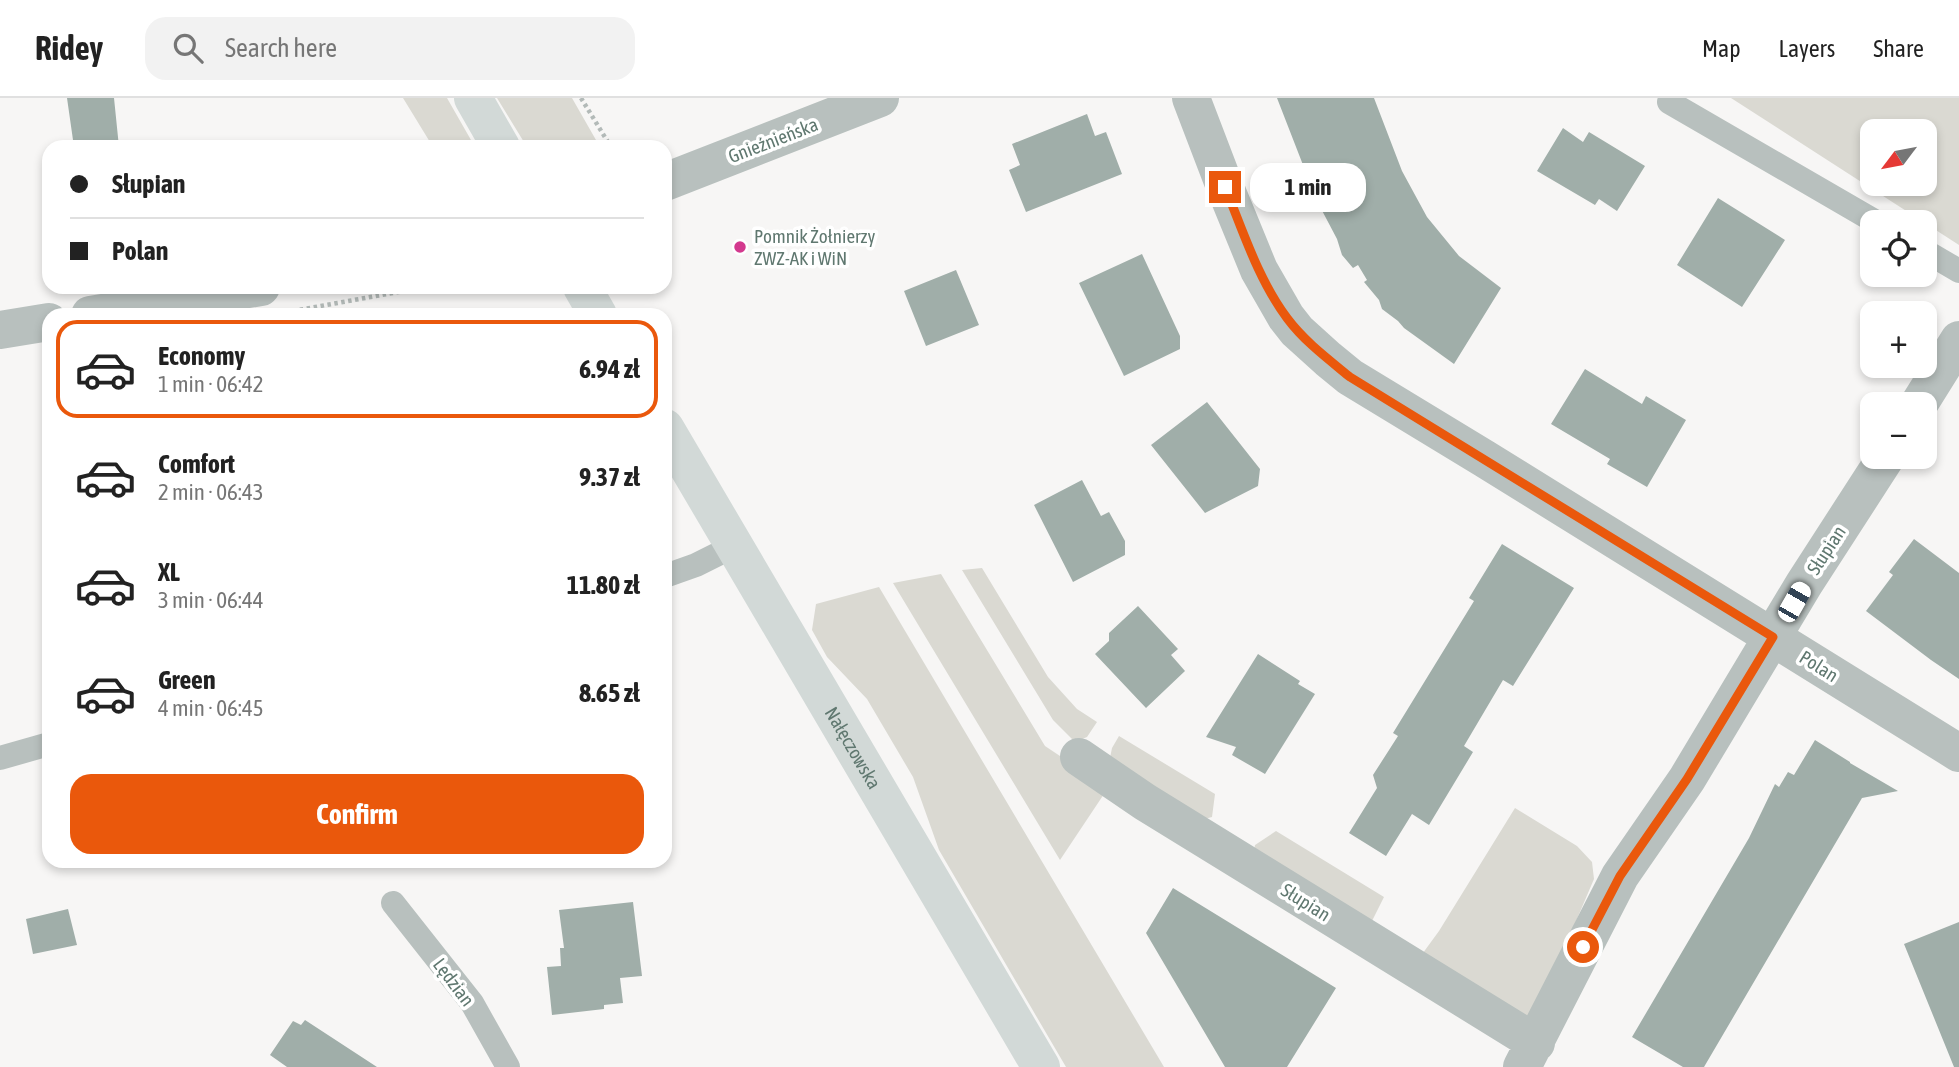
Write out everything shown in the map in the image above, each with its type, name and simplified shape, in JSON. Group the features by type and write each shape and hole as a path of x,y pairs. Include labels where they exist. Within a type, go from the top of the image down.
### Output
{"main road":[{"path":"473,98 497,140"},
{"name":"Nałęczowska","path":"672,440 1041,1067"}],"street":[{"name":"Gnieźnieńska","path":"672,179 880,98"},
{"name":"Polan","path":"1191,98 1259,270 1286,317 1310,343 1350,377 1959,753"},
{"path":"175,308 272,300"},
{"path":"0,330 42,323"},
{"path":"1926,392 1959,340"},
{"name":"Słupian","path":"1079,757 1529,1055 1620,876 1687,779 1804,584 1878,469"}],"lane":[{"path":"1670,102 1860,213"},
{"path":"1937,258 1959,271"},
{"path":"672,574 734,546"},
{"path":"0,758 42,746"},
{"name":"Lędzian","path":"393,903 472,1003 508,1067"}],"path":[{"path":"581,98 607,140"},
{"path":"272,300 343,294"}],"shaded area":[{"path":"403,98 447,98 471,140 429,140"},
{"path":"497,98 572,98 596,140 523,140"},
{"path":"1731,98 1959,98 1959,245 1937,231 1937,210 1905,210 1883,196 1937,196 1937,119 1860,119 1860,181"},
{"path":"982,568 1048,677 1077,709 1097,722 1087,737 1075,742 1053,720 962,570"},
{"path":"941,574 1045,746 1108,788 1060,860 893,583"},
{"path":"879,587 1164,1067 1066,1067 939,850 913,777 867,699 827,657 812,630 816,604"},
{"path":"1119,736 1215,794 1212,817 1197,821 1109,763 1112,748"},
{"path":"1515,808 1577,846 1592,862 1594,879 1538,1010 1527,1017 1420,957"},
{"path":"1276,831 1384,897 1368,929 1253,856 1255,845"}],"building":[{"path":"67,98 114,98 118,140 73,140"},
{"path":"1277,98 1374,98 1402,171 1427,217 1459,256 1501,288 1454,364 1382,309 1379,300 1364,282 1367,280 1358,265 1353,268 1342,255 1337,239 1317,201"},
{"path":"1087,114 1095,136 1106,132 1122,174 1026,212 1009,170 1020,165 1012,144"},
{"path":"1563,128 1583,142 1589,132 1645,166 1617,211 1599,199 1595,205 1537,171"},
{"path":"1718,198 1785,240 1742,307 1677,265"},
{"path":"1142,254 1180,336 1180,349 1124,376 1079,283"},
{"path":"956,270 979,325 926,346 904,291"},
{"path":"1585,369 1642,404 1646,396 1686,420 1647,487 1607,464 1610,459 1551,424"},
{"path":"1207,402 1260,469 1258,486 1205,513 1151,445"},
{"path":"1082,480 1101,516 1109,512 1125,541 1125,555 1073,582 1034,505"},
{"path":"1914,539 1959,573 1959,679 1866,611 1893,575 1889,572"},
{"path":"1502,544 1574,588 1513,686 1503,680 1464,746 1473,752 1429,825 1412,814 1386,856 1349,833 1377,788 1373,775 1398,736 1393,733 1474,601 1469,598"},
{"path":"1138,606 1178,649 1171,655 1185,671 1146,708 1095,654 1109,641 1109,633"},
{"path":"1258,654 1315,694 1265,774 1232,755 1236,747 1206,737"},
{"path":"1815,740 1898,791 1862,798 1704,1067 1683,1067 1632,1037 1749,838 1775,784 1779,787 1788,772 1794,775"},
{"path":"1173,888 1336,988 1287,1067 1225,1067 1146,933"},
{"path":"633,902 642,976 620,978 623,1003 604,1005 604,1009 552,1015 547,967 561,966 560,948 564,948 559,910"},
{"path":"68,909 77,945 33,954 26,919"},
{"path":"1959,922 1959,1067 1954,1067 1904,944"},
{"path":"305,1020 377,1067 287,1067 270,1055 293,1021 301,1025"}],"place":[{"name":"Pomnik Żołnierzy ZWZ-AK i WiN","path":"740,247"}],"route":[{"path":"1225,187 1273,297 1297,331 1328,359 1350,377 1773,637 1687,779 1620,876 1583,947"}]}
